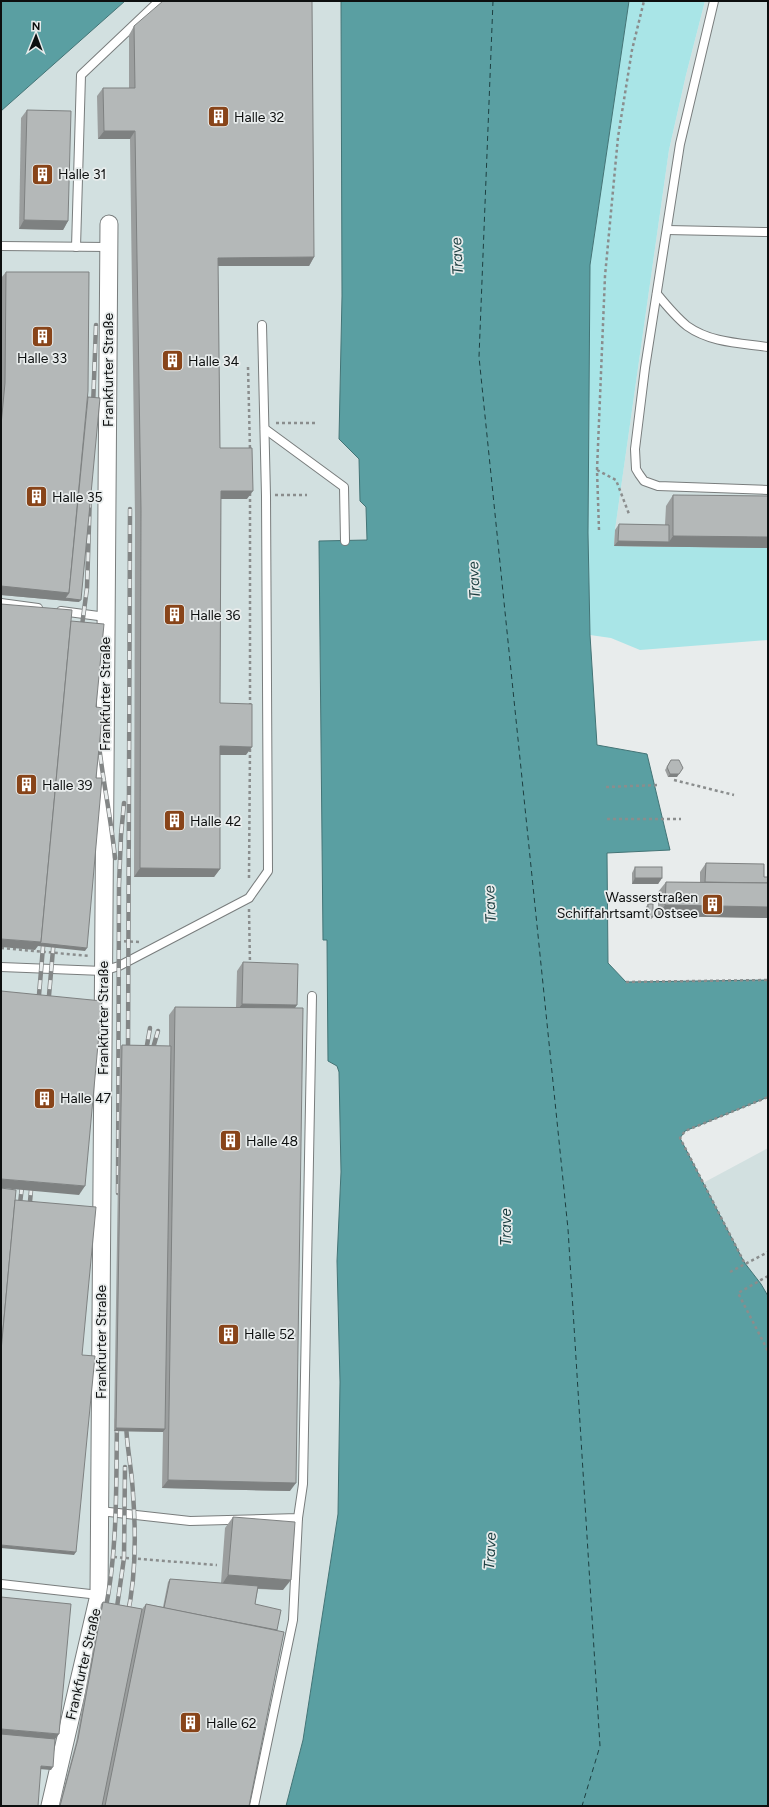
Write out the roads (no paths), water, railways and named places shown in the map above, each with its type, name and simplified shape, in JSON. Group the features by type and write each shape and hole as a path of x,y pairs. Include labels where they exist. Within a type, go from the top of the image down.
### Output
{"street":[{"name":"Frankfurter Straße","path":"50,1806 99,1595 109,224"}],"lane":[{"path":"76,247 81,75 159,1"},
{"path":"714,1 680,144 645,368 635,449 636,470 644,481 658,486 768,490"},
{"path":"667,230 768,232"},
{"path":"1,246 108,247"},
{"path":"657,294 686,325 701,334 718,340 768,347"},
{"path":"1,967 103,972 128,962 249,898 268,872 266,496 262,325"},
{"path":"265,426 344,487 345,541"},
{"path":"1,603 106,617"},
{"path":"254,1806 293,1620 298,1518 303,1484 312,996"},
{"path":"100,1511 190,1521 298,1518"},
{"path":"1,1584 99,1595"}],"water":[{"path":"1,1 125,1 1,111"},
{"name":"Trave","path":"341,1 629,1 590,265 588,533 590,635 597,745 647,754 670,850 607,853 608,963 626,982 768,980 768,1097 685,1131 680,1138 744,1262 761,1284 768,1296 768,1806 286,1806 303,1740 338,1514 340,1382 337,1261 341,1172 339,1072 337,1066 328,1061 327,940 323,940 319,541 367,540 366,507 360,501 359,459 339,439 342,296"}],"railway":[{"path":"93,407 96,325"},
{"path":"81,633 87,588 90,493"},
{"path":"128,1056 130,509"},
{"path":"98,737 115,858"},
{"path":"118,1193 119,885 124,803"},
{"path":"38,1007 44,935"},
{"path":"48,1007 54,938"},
{"path":"145,1057 150,1028"},
{"path":"151,1055 158,1031"},
{"path":"19,1212 23,1178"},
{"path":"29,1213 32,1179"},
{"path":"105,1612 114,1540 117,1419"},
{"path":"126,1420 134,1509 135,1540 134,1571 127,1617"},
{"path":"116,1614 124,1558 125,1467"}],"place":[{"name":"Halle 32","path":"218,117"},
{"name":"Halle 31","path":"42,174"},
{"name":"Halle 33","path":"42,336"},
{"name":"Halle 34","path":"173,361"},
{"name":"Halle 35","path":"37,497"},
{"name":"Halle 36","path":"175,615"},
{"name":"Halle 39","path":"26,785"},
{"name":"Halle 42","path":"174,821"},
{"name":"Wasserstraßen Schiffahrtsamt Ostsee","path":"713,905"},
{"name":"Halle 47","path":"44,1098"},
{"name":"Halle 48","path":"231,1141"},
{"name":"Halle 52","path":"228,1334"},
{"name":"Halle 62","path":"190,1723"}]}
